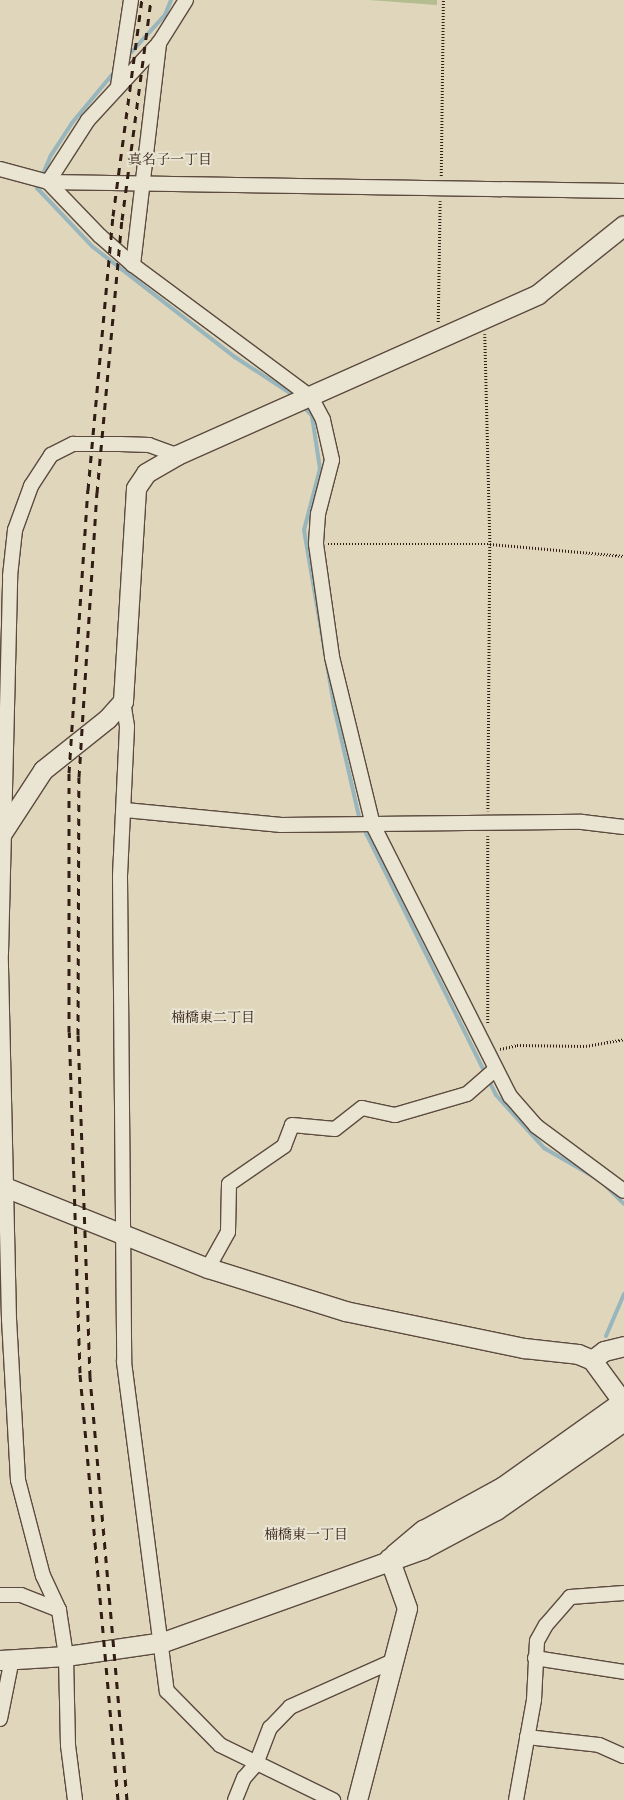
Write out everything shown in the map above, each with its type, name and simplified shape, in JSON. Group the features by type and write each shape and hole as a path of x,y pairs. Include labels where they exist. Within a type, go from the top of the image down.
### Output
{"street":[{"path":"118,86 131,0"},
{"path":"48,182 88,120 159,43 186,0"},
{"path":"133,265 159,43"},
{"path":"0,169 48,182 624,191"},
{"path":"48,182 100,236 133,265 312,397 323,420 332,460 318,514 316,544 332,657 373,825 510,1096 536,1126 624,1191"},
{"path":"333,1800 256,1764 220,1744 167,1691 164,1642 124,1362 120,1236 120,877 125,810 126,727 122,701 136,488 146,473 177,455 438,341 538,294 624,226"},
{"path":"75,1800 68,1745 66,1656 59,1610 43,1576 18,1480 3,1186 1,834 10,576 15,530 31,486 50,455 73,444 149,445 177,455"},
{"path":"1,834 43,770 107,719 122,701"},
{"path":"125,810 281,825 582,822 624,827"},
{"path":"208,1268 228,1232 229,1184 284,1146 292,1125 335,1129 362,1108 395,1115 467,1094 496,1069"},
{"path":"3,1186 120,1236 208,1268 345,1311 524,1348 578,1354 592,1360 624,1403 502,1487 423,1530 388,1558"},
{"path":"592,1360 604,1351 624,1346"},
{"path":"0,1719 6,1660 66,1656 164,1642 388,1558 423,1549 496,1510 624,1421"},
{"path":"357,1800 407,1608 388,1558"},
{"path":"516,1800 534,1700 535,1658 546,1625 570,1596 624,1593"},
{"path":"0,1594 21,1595 59,1610"},
{"path":"535,1658 624,1672"},
{"path":"235,1800 244,1778 256,1764 270,1728 290,1707 393,1661"},
{"path":"527,1737 598,1745 624,1756"}],"path":[{"path":"438,341 443,0"},
{"path":"485,320 490,544 488,1029"},
{"path":"316,544 490,544 624,556"},
{"path":"488,1052 517,1045 586,1046 624,1039"}],"green space":[{"path":"369,0 437,0 437,5"}],"waterway":[{"path":"127,57 165,15 171,0"},
{"path":"116,70 72,123 51,155 37,188 93,247 235,357 296,397"},
{"path":"301,404 312,416 320,469 304,530 335,711 360,821"},
{"path":"363,827 496,1095 544,1148 596,1178"},
{"path":"606,1186 624,1204"},
{"path":"606,1336 624,1294"}],"railway":[{"path":"118,1800 80,1373 69,1032 69,773 88,490 113,216 142,0"},
{"path":"127,1800 90,1377 78,1035 79,777 97,493 122,220 151,0"}],"district":[{"name":"真名子一丁目","path":"170,159"},
{"name":"楠橋東二丁目","path":"213,1017"},
{"name":"楠橋東一丁目","path":"306,1534"}]}
